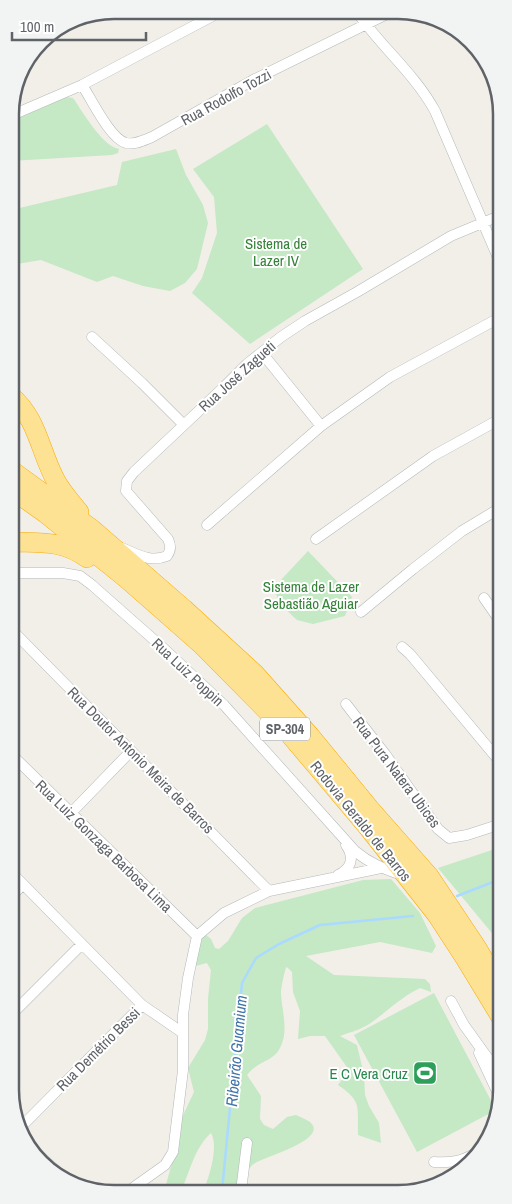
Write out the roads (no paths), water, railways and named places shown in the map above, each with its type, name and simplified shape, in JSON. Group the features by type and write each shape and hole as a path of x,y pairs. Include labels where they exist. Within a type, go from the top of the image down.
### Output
{"highway":[{"path":"19,404 34,424 56,481 92,529"},
{"name":"Rodovia Geraldo de Barros","path":"19,476 92,529 255,674 311,737 428,876 477,948 493,975"},
{"name":"Rodovia Geraldo de Barros","path":"19,495 45,513 127,579 235,678 286,730 367,826 437,914 493,1004"},
{"path":"19,542 60,544 70,547 120,582 155,611 184,630"}],"street":[{"path":"19,112 82,84 207,19"},
{"path":"362,19 427,96 436,111 493,246"},
{"name":"Rua Rodolfo Tozzi","path":"82,84 114,135 122,142 128,144 140,142 253,80 378,19"},
{"name":"Rua José Zagueti","path":"107,542 144,558 154,560 167,556 171,546 168,538 126,491 128,479 134,472 224,388 246,364 304,321 451,236 493,218"},
{"path":"207,525 321,426 390,377 493,321"},
{"path":"92,336 184,425"},
{"path":"262,353 321,426"},
{"path":"316,539 433,456 493,423"},
{"path":"361,612 462,531 493,512"},
{"name":"Rua Luiz Poppin","path":"19,573 63,573 80,576 92,585 161,646 224,706 355,851 365,860 381,868 406,876"},
{"path":"484,598 493,612"},
{"name":"Rua Doutor Antonio Meira de Barros","path":"19,637 269,891"},
{"path":"402,647 410,654 493,753"},
{"name":"Rua Pura Natera Ubices","path":"346,704 385,754 438,829 449,838 468,835 493,827"},
{"path":"71,813 131,751"},
{"name":"Rua Luiz Gonzaga Barbosa Lima","path":"19,762 197,936"},
{"name":"Rua Luiz Poppin","path":"330,879 345,872 350,866 351,858 350,851 334,828"},
{"path":"137,1185 165,1165 171,1156 174,1145 183,1070 183,1015 197,936 224,913 269,891 381,868"},
{"path":"19,880 142,1005"},
{"path":"19,888 23,884"},
{"path":"19,1008 82,944"},
{"path":"451,1002 493,1065"},
{"name":"Rua Demétrio Bessi","path":"25,1123 142,1005 183,1033"},
{"path":"472,1036 493,1082"},
{"path":"242,1185 247,1142"},
{"path":"434,1162 449,1163 463,1160"}],"waterway":[{"name":"Ribeirão Guamium","path":"457,896 493,882"},
{"name":"Ribeirão Guamium","path":"223,1185 242,983 256,958 279,944 320,925 413,916"}],"place":[{"name":"E C Vera Cruz","path":"425,1073"}],"park label":[{"name":"Sistema de Lazer IV","path":"276,252"},
{"name":"Sistema de Lazer Sebastião Aguiar","path":"311,594"}]}
